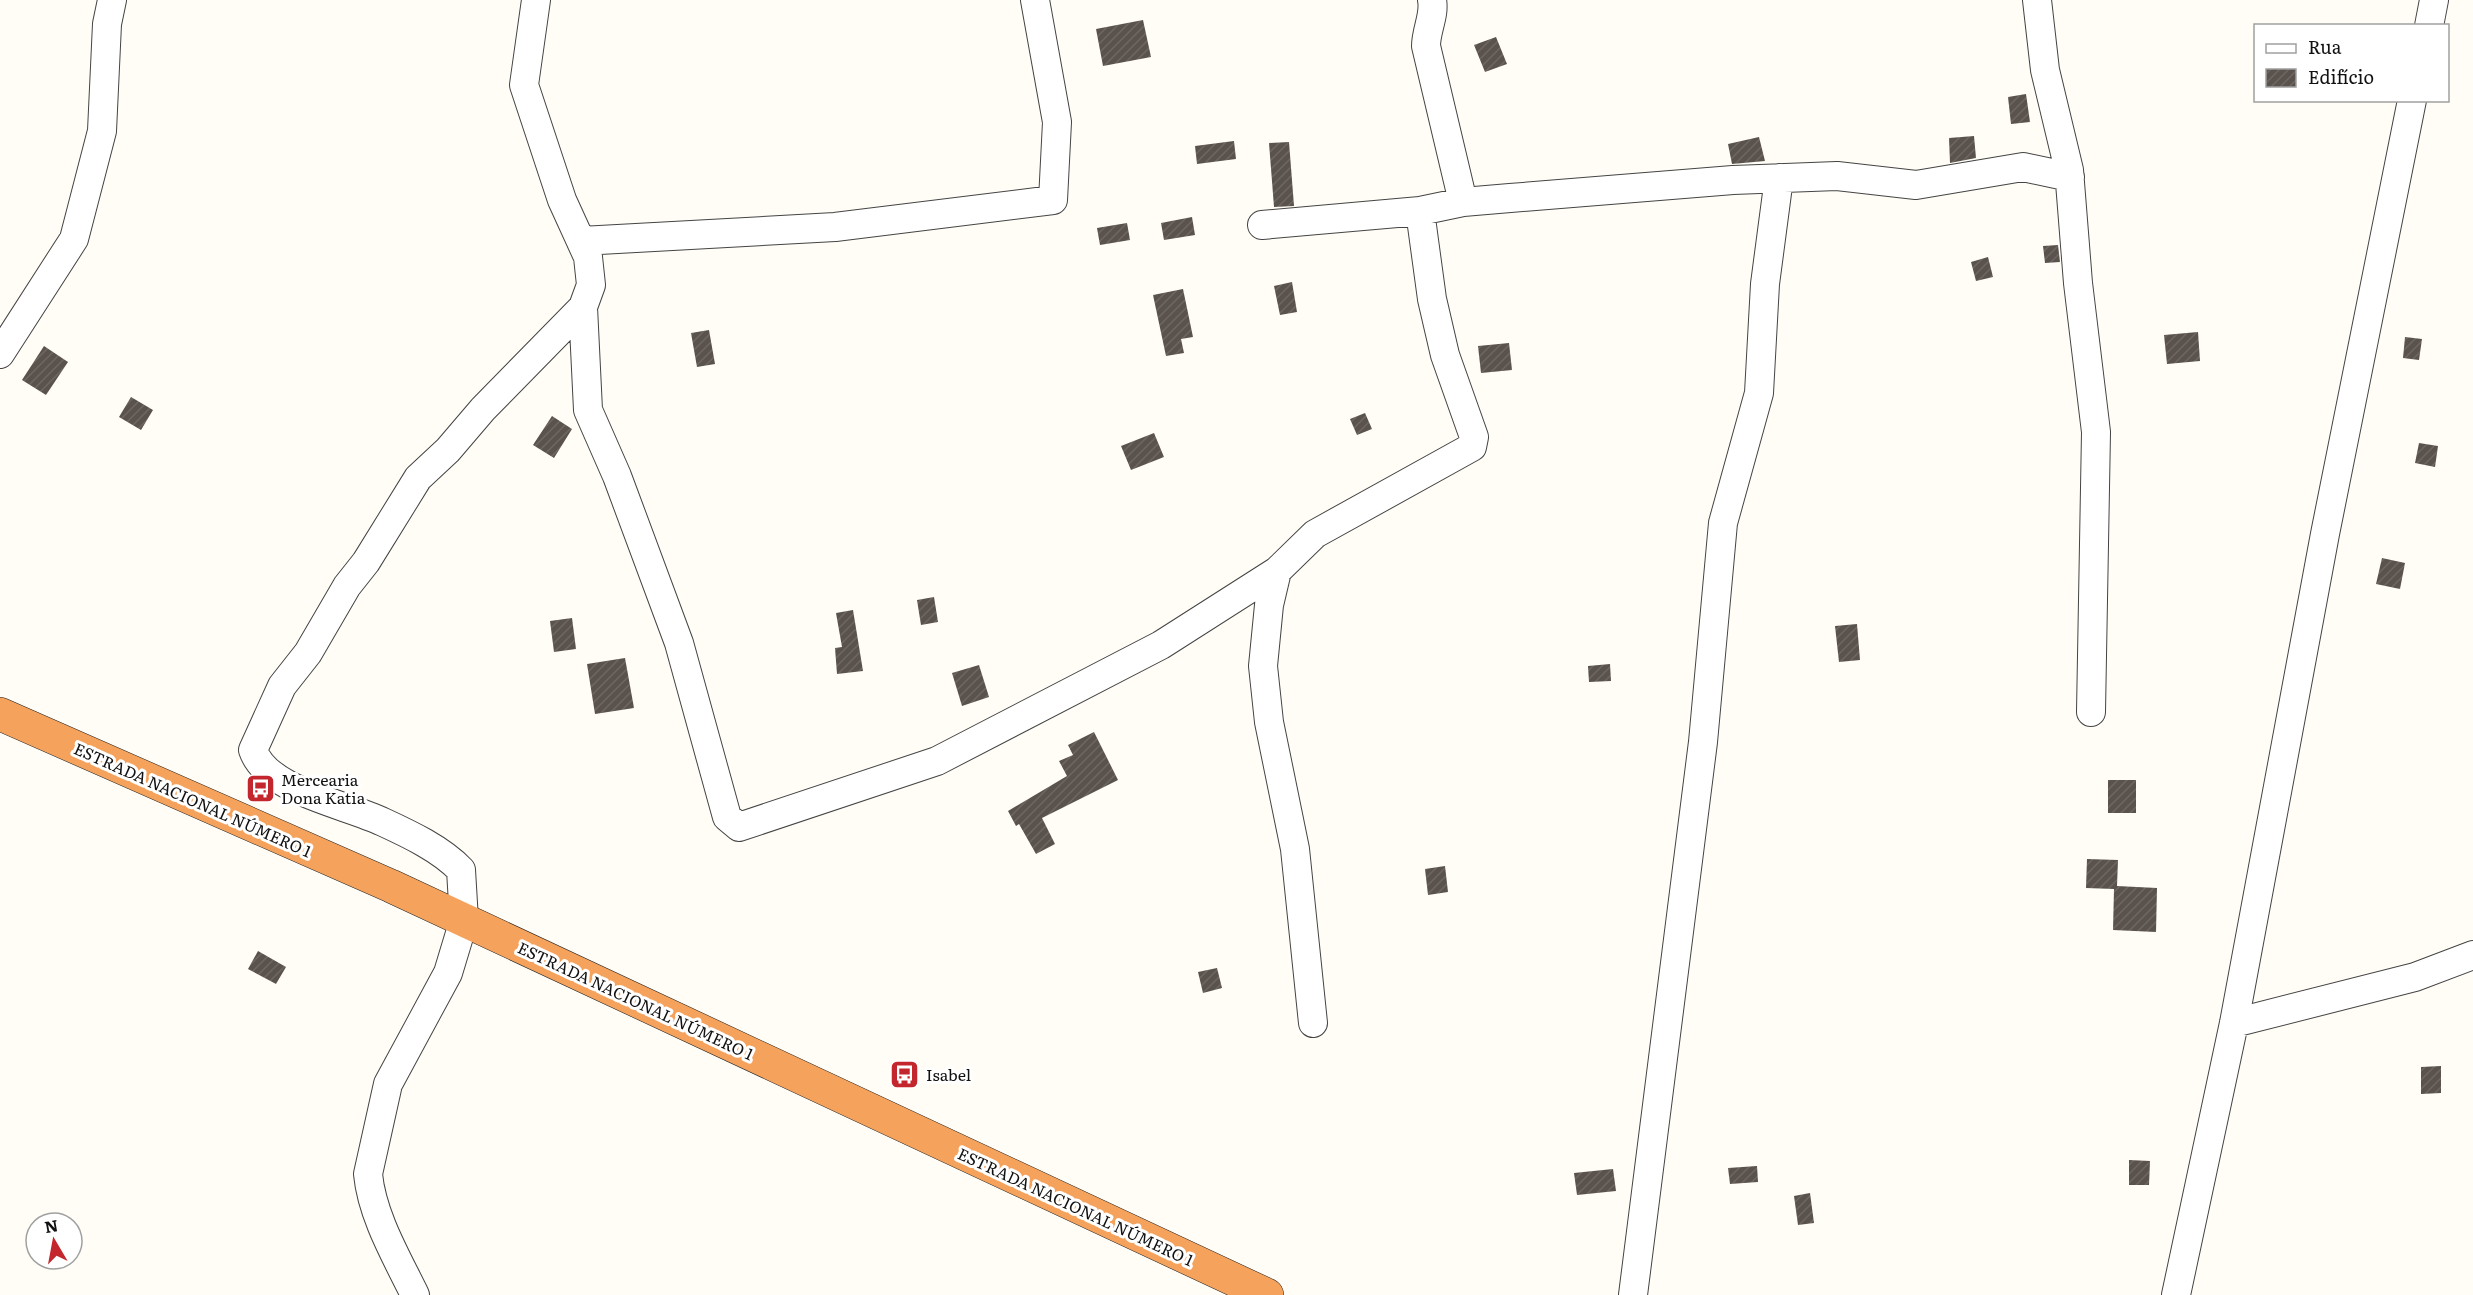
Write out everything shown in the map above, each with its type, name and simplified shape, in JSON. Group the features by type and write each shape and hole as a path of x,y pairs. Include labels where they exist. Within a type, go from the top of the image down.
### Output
{"highway":[{"name":"ESTRADA NACIONAL NÚMERO 1","path":"0,714 464,920 1267,1295"}],"street":[{"path":"0,354 74,239 102,131 107,24 112,0"},
{"path":"536,0 525,67 527,99 550,158 562,200 581,241 591,272 591,285 583,307 588,410 617,476 679,643 727,817 739,827 937,762 1161,645 1277,571 1315,534 1472,447 1474,438 1445,355 1432,299 1420,211"},
{"path":"581,241 834,227 1053,200 1057,122 1035,0"},
{"path":"1432,0 1433,13 1428,21 1426,46 1463,202"},
{"path":"2037,0 2045,70 2070,177 2078,283 2096,432 2091,712"},
{"path":"2428,24 2434,0"},
{"path":"2176,1295 2234,1023 2325,534 2412,102"},
{"path":"2024,167 2037,158 2048,144 2056,121"},
{"path":"1262,225 1420,211 1463,202 1779,178 1837,176 1916,184 2024,167 2070,177"},
{"path":"1633,1295 1703,742 1723,523 1759,393 1765,284 1779,178"},
{"path":"415,1295 387,1234 369,1187 368,1174 388,1084 444,982 464,920 461,870 450,859 382,821 295,789 257,762 253,750 282,686 308,653 347,586 378,543 418,478 448,450 483,409 583,307"},
{"path":"1277,571 1269,605 1263,666 1269,722 1295,849 1313,1023"},
{"path":"2234,1023 2415,977 2473,956"}],"building":[{"path":"1143,20 1151,57 1103,66 1096,29"},
{"path":"1496,37 1507,64 1485,72 1474,45"},
{"path":"2026,94 2030,122 2011,124 2008,97"},
{"path":"1974,136 1976,158 1950,163 1949,138"},
{"path":"1759,137 1765,161 1732,164 1728,144"},
{"path":"1234,141 1236,159 1197,164 1195,146"},
{"path":"1289,142 1294,206 1274,207 1269,143"},
{"path":"1192,217 1195,235 1164,240 1161,223"},
{"path":"1127,223 1130,240 1100,245 1097,228"},
{"path":"2058,245 2060,262 2045,263 2043,246"},
{"path":"1988,257 1993,277 1976,281 1971,262"},
{"path":"1292,282 1297,312 1280,315 1274,286"},
{"path":"1183,289 1193,337 1181,339 1184,353 1166,356 1153,295"},
{"path":"709,330 715,364 697,367 691,333"},
{"path":"2198,332 2200,361 2167,364 2164,335"},
{"path":"2405,337 2422,339 2419,360 2403,358"},
{"path":"1509,343 1512,370 1481,373 1478,346"},
{"path":"44,346 68,362 46,395 22,380"},
{"path":"131,397 153,410 141,430 119,417"},
{"path":"1365,413 1372,429 1357,435 1350,419"},
{"path":"552,416 572,429 554,458 533,445"},
{"path":"1154,433 1164,457 1131,470 1121,446"},
{"path":"2419,443 2438,446 2435,467 2415,463"},
{"path":"2382,558 2405,563 2400,589 2376,584"},
{"path":"934,597 938,622 921,625 917,600"},
{"path":"853,610 863,671 837,674 835,648 842,647 836,613"},
{"path":"572,618 576,649 554,652 550,621"},
{"path":"1857,624 1860,660 1839,662 1835,626"},
{"path":"625,658 634,708 595,714 587,664"},
{"path":"1610,664 1611,681 1589,682 1588,666"},
{"path":"979,665 989,697 962,706 952,673"},
{"path":"1094,732 1118,780 1042,818 1055,844 1036,854 1019,824 1016,826 1008,811 1067,776 1059,761 1073,755 1068,745"},
{"path":"2108,780 2136,780 2136,813 2108,813"},
{"path":"2087,859 2118,860 2117,886 2157,888 2156,932 2113,930 2114,889 2086,888"},
{"path":"1445,866 1448,892 1428,895 1425,869"},
{"path":"258,951 286,967 276,984 248,969"},
{"path":"1217,968 1222,988 1203,993 1198,972"},
{"path":"2441,1066 2441,1093 2421,1094 2421,1067"},
{"path":"2129,1160 2150,1161 2149,1185 2129,1185"},
{"path":"1757,1166 1758,1182 1730,1184 1728,1168"},
{"path":"1613,1169 1616,1191 1577,1195 1574,1173"},
{"path":"1810,1193 1814,1223 1798,1225 1794,1196"}],"place":[{"name":"Mercearia Dona Katia","path":"260,788"},
{"name":"Isabel","path":"905,1074"}]}
